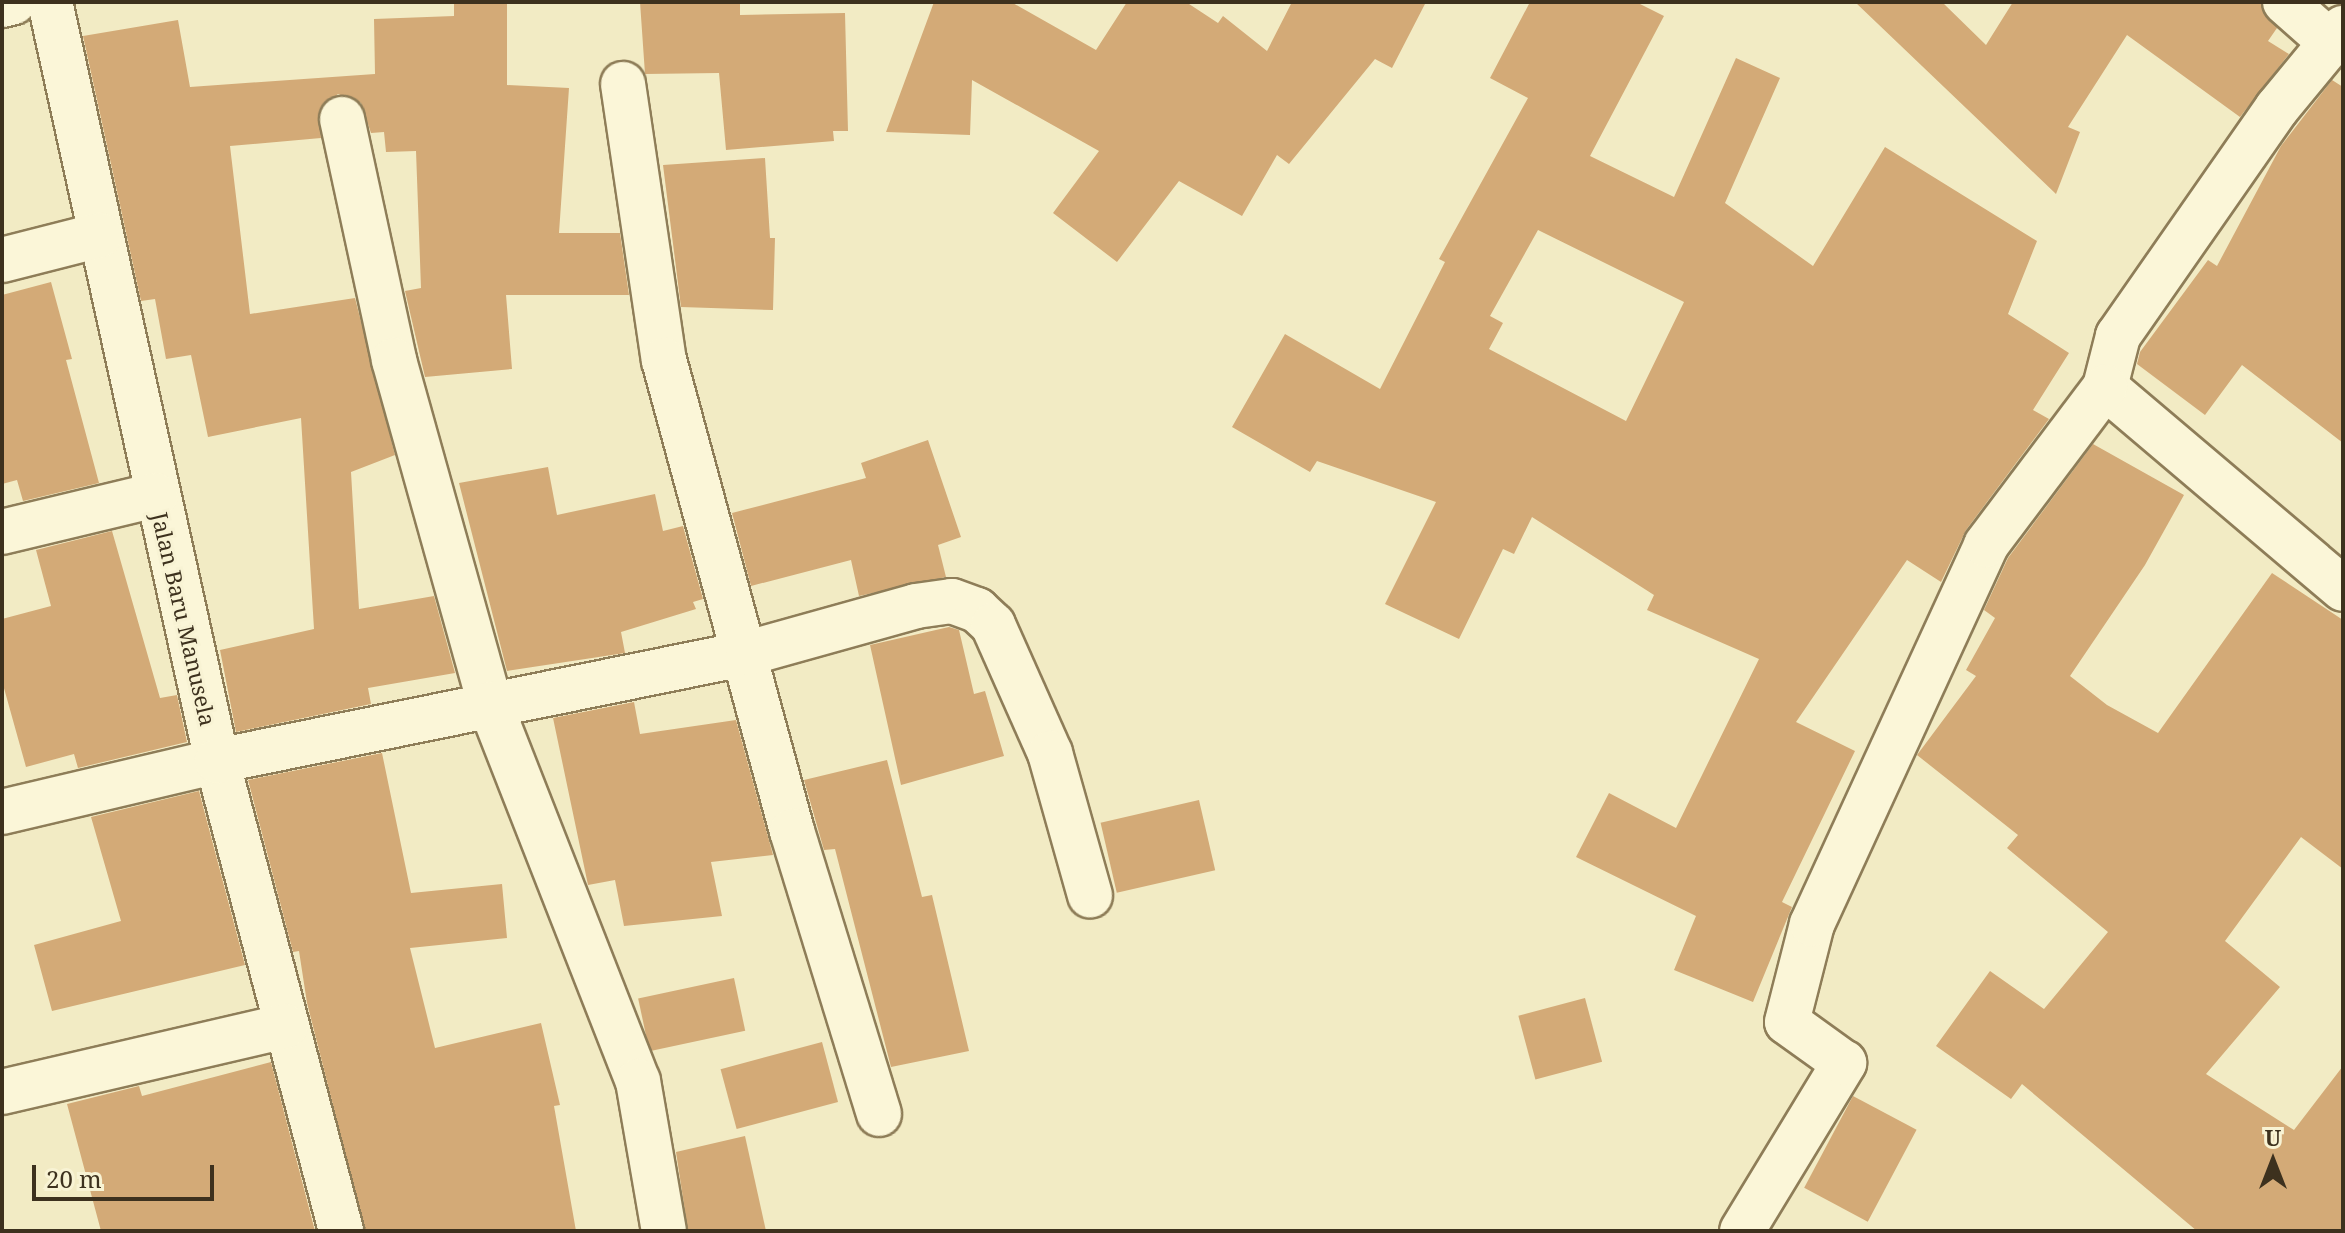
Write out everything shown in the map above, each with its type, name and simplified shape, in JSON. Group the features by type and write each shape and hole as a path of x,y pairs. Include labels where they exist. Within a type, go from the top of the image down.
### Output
{"street":[{"path":"2,5 14,2"},
{"name":"Jalan Baru Manusela","path":"50,2 156,495 217,761 341,1231"},
{"path":"1742,1231 1844,1063 1787,1022 1812,924 1986,545 2105,387 2118,336 2336,35 2285,2"},
{"path":"623,84 664,360 748,653 792,831 879,1114"},
{"path":"342,119 394,360 490,704 638,1081 664,1231"},
{"path":"2,260 100,235"},
{"path":"2105,387 2343,589"},
{"path":"2,532 156,495"},
{"path":"2,812 217,761 748,653 916,606 952,601 977,610 993,625 1050,753 1090,895"},
{"path":"2,1092 285,1026"}],"building":[{"path":"454,2 507,2 507,85 569,88 559,233 620,233 629,295 506,295 512,369 425,377 405,291 421,288 416,151 386,152 384,132 371,133 361,103 338,94 319,111 321,138 230,146 250,314 355,298 395,455 351,472 359,609 434,596 455,673 368,688 371,704 236,732 220,650 314,629 301,418 208,437 191,355 166,359 155,299 141,301 83,36 178,20 190,87 375,74 374,19 454,16"},
{"path":"640,2 740,2 740,15 845,13 848,131 833,131 834,141 726,150 719,73 645,74"},
{"path":"934,2 1011,2 1096,50 1127,2 1186,2 1218,23 1223,16 1267,51 1292,2 1426,2 1392,68 1375,59 1289,164 1277,155 1242,216 1179,181 1117,262 1053,213 1099,151 972,80 970,135 886,132"},
{"path":"1530,2 1636,2 1664,16 1590,156 1674,197 1736,58 1780,78 1725,203 1813,266 1885,147 2037,241 2008,314 2069,353 2033,410 2049,419 1966,530 1941,582 1907,560 1796,722 1855,751 1782,902 1792,907 1753,1002 1674,970 1696,916 1576,857 1609,793 1676,828 1759,659 1647,610 1654,595 1532,517 1514,554 1503,549 1459,639 1385,604 1436,502 1317,461 1310,472 1232,427 1285,334 1380,389 1445,262 1439,259 1528,98 1490,78","holes":["1538,230 1684,302 1626,421 1489,349 1503,323 1490,316"]},
{"path":"1855,2 1942,2 1986,45 2013,2 2261,2 2277,28 2268,41 2289,54 2240,117 2127,35 2068,127 2080,132 2056,194"},
{"path":"2332,80 2343,87 2343,443 2242,365 2205,415 2137,364 2140,352 2208,260 2217,266 2281,146"},
{"path":"765,158 770,238 775,238 773,310 681,307 663,165"},
{"path":"51,282 72,359 66,360 99,483 23,501 17,480 2,484 2,295"},
{"path":"928,440 961,537 938,545 946,577 859,596 851,560 751,586 732,513 866,478 861,463"},
{"path":"2093,444 2184,495 2145,565 2070,676 2107,705 2158,733 2272,573 2343,620 2343,869 2301,837 2225,941 2280,987 2206,1074 2294,1130 2343,1066 2343,1231 2197,1231 2022,1084 2011,1099 1936,1046 1990,971 2044,1009 2108,932 2007,848 2018,835 1917,755 1976,676 1966,670 1995,618 1984,610 2008,558"},
{"path":"548,467 557,515 655,494 663,531 683,526 703,599 693,602 696,609 621,632 625,653 507,671 459,483"},
{"path":"112,531 160,698 177,695 187,742 78,768 74,754 26,767 2,681 2,619 51,606 36,550"},
{"path":"949,627 959,630 974,694 985,691 1004,756 901,785 870,645"},
{"path":"634,702 640,734 736,720 773,855 711,862 722,916 624,926 615,880 588,885 553,718"},
{"path":"382,753 411,893 502,884 507,938 410,948 435,1048 541,1023 560,1105 554,1106 576,1231 365,1231 307,1003 299,951 293,952 248,780"},
{"path":"887,760 922,897 932,895 969,1051 891,1067 835,849 824,850 804,780"},
{"path":"199,791 245,965 52,1011 34,945 121,921 91,817"},
{"path":"1199,800 1215,870 1117,893 1101,823"},
{"path":"734,978 745,1031 649,1051 638,998"},
{"path":"1585,998 1602,1062 1535,1080 1518,1016"},
{"path":"822,1042 838,1102 737,1129 721,1069"},
{"path":"271,1062 315,1231 101,1231 67,1104 139,1086 142,1096"},
{"path":"1853,1096 1917,1130 1868,1222 1804,1188"},
{"path":"745,1136 766,1231 688,1231 676,1152"}]}
